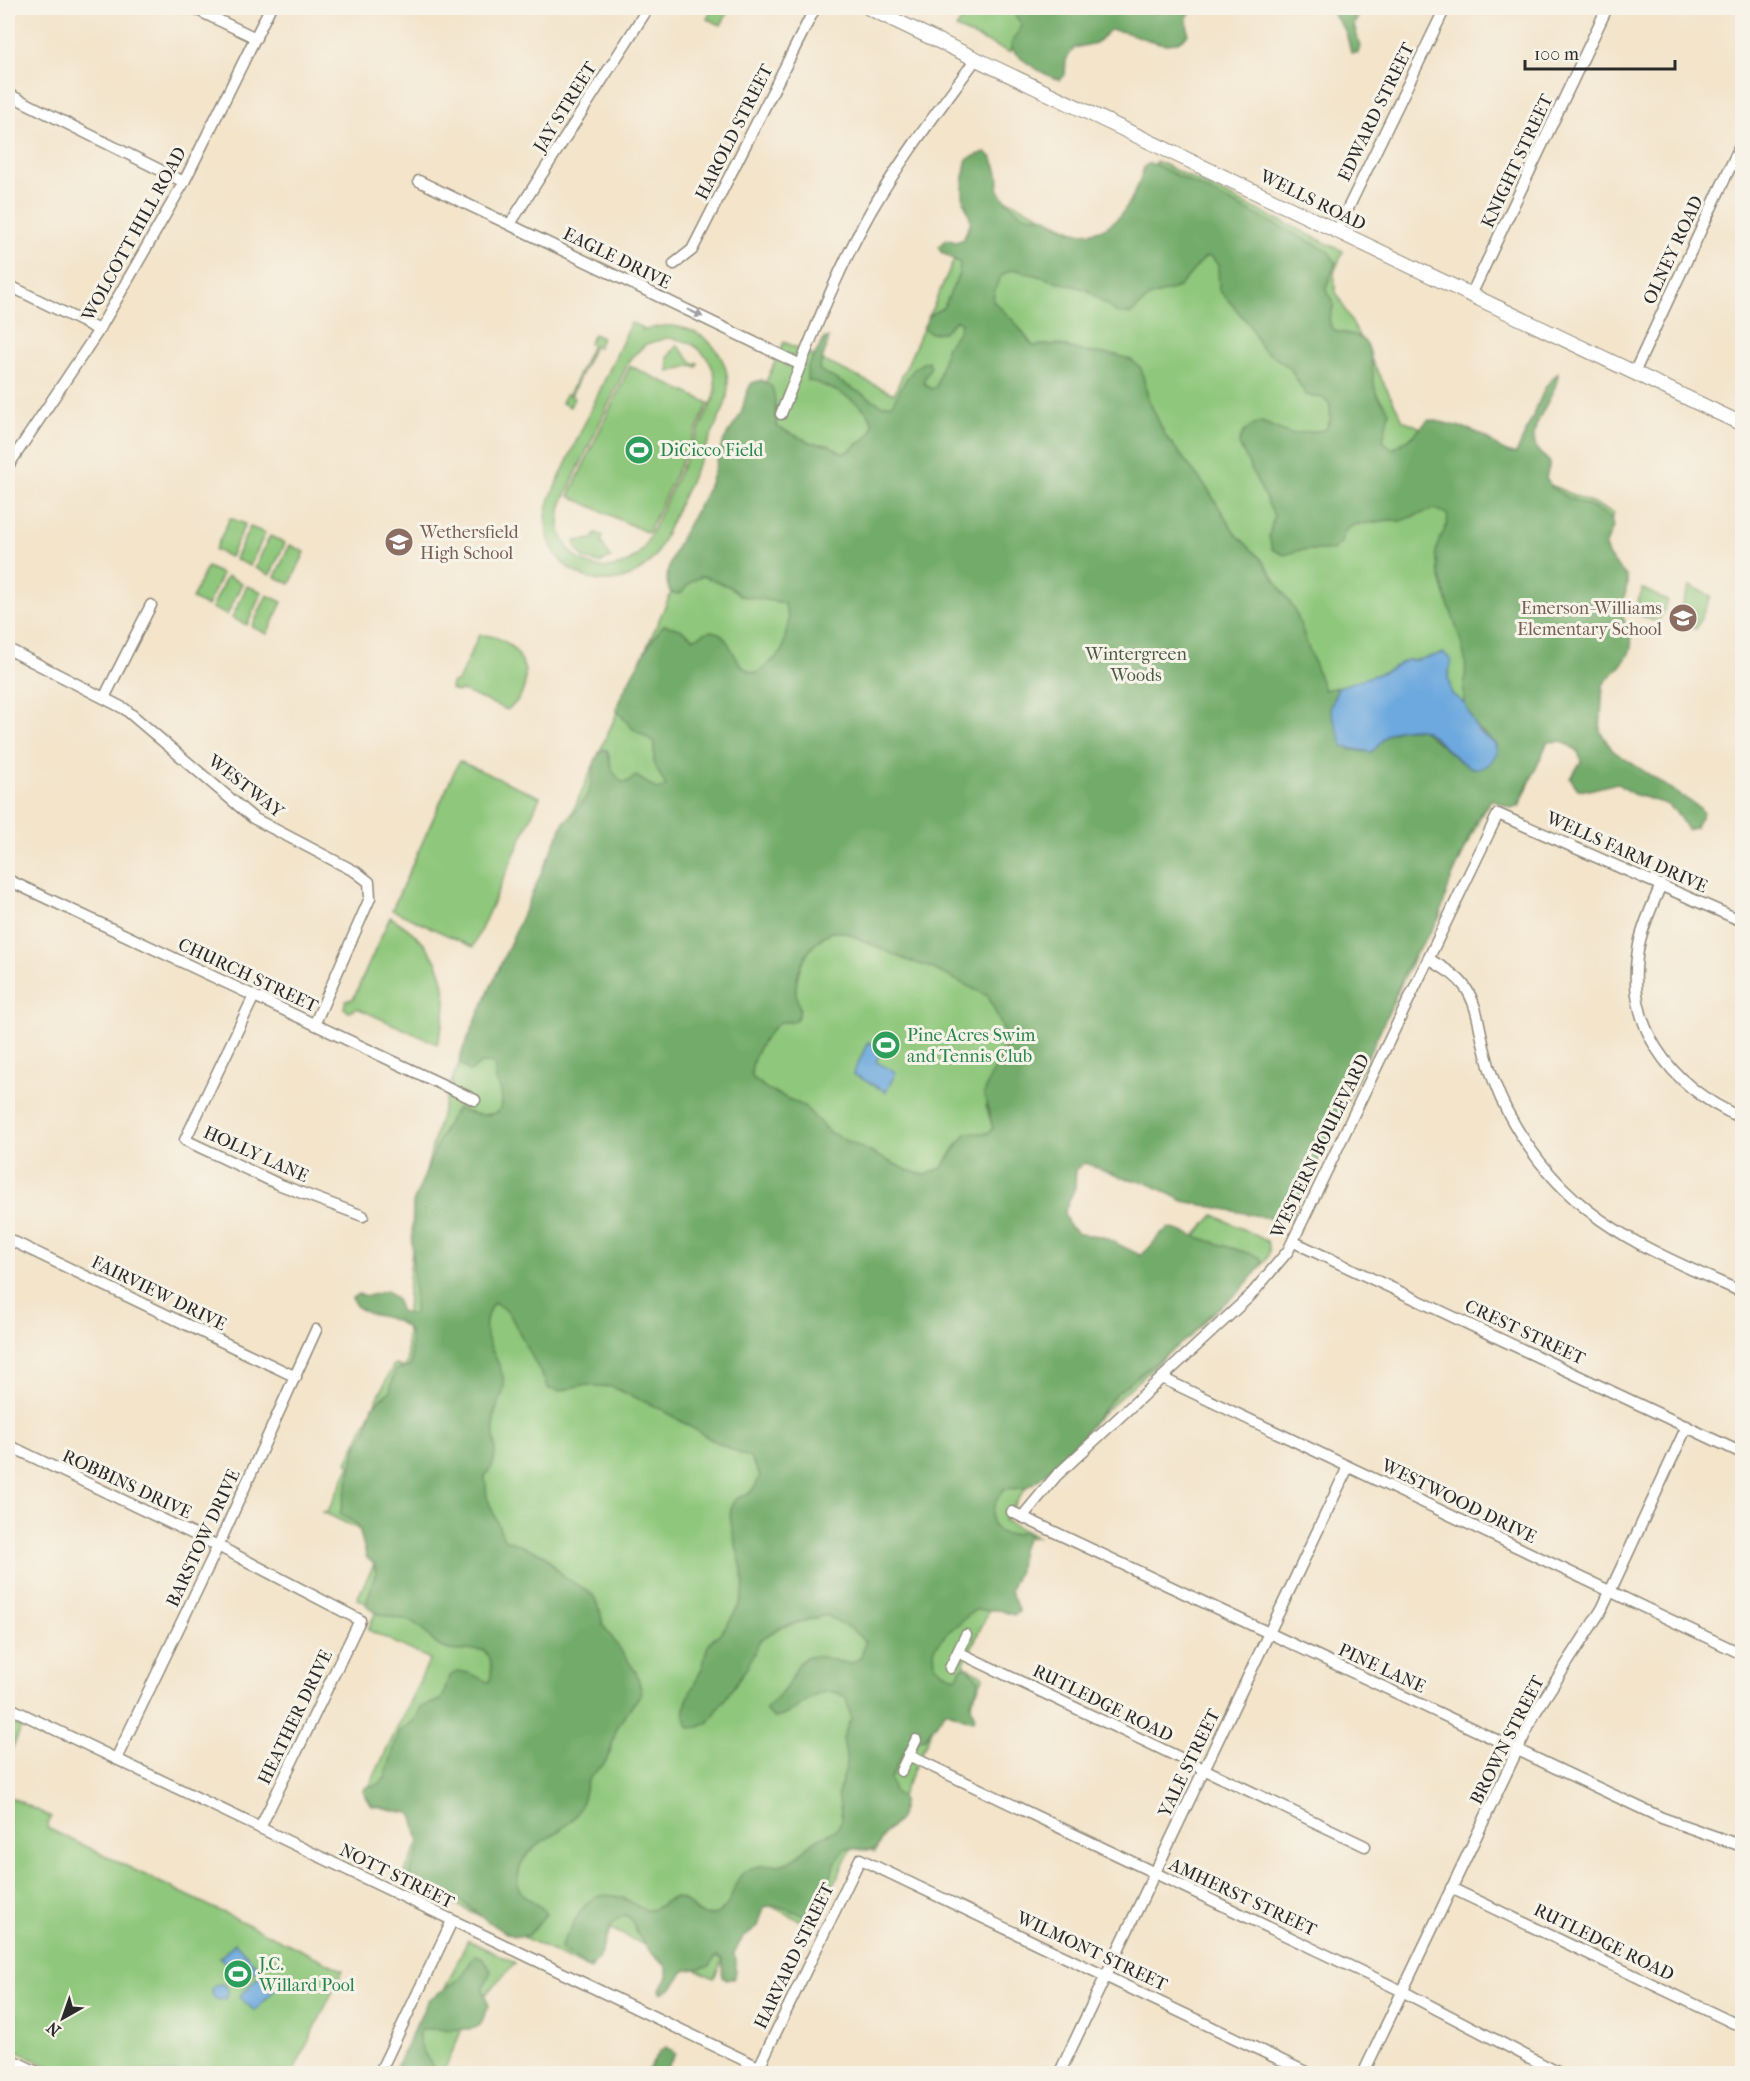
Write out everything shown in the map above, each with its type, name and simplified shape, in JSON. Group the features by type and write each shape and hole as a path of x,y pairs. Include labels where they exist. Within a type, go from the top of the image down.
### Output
{"main road":[{"name":"WELLS ROAD","path":"870,8 1743,424"}],"street":[{"path":"194,8 256,38"},
{"name":"WOLCOTT HILL ROAD","path":"8,466 99,330 184,182 270,8"},
{"name":"JAY STREET","path":"510,224 648,8"},
{"name":"HAROLD STREET","path":"674,264 692,250 815,8"},
{"name":"EDWARD STREET","path":"1337,231 1445,8"},
{"name":"KNIGHT STREET","path":"1471,295 1607,8"},
{"path":"781,414 835,282 872,210 902,160 976,59"},
{"path":"8,94 184,182"},
{"name":"OLNEY ROAD","path":"1634,373 1743,142"},
{"name":"EAGLE DRIVE","path":"419,181 801,365"},
{"path":"8,285 99,330"},
{"path":"105,696 151,605"},
{"name":"WESTWAY","path":"8,649 105,696 125,709 254,818 356,872 369,882 370,898 315,1023"},
{"name":"WELLS FARM DRIVE","path":"1498,814 1743,921"},
{"name":"WESTERN BOULEVARD","path":"1022,1517 1059,1473 1258,1288 1294,1242 1498,814"},
{"name":"CHURCH STREET","path":"8,880 475,1100"},
{"path":"1661,885 1644,925 1637,957 1637,992 1646,1024 1659,1053 1681,1081 1709,1101 1743,1118"},
{"path":"1429,959 1456,977 1469,993 1500,1095 1529,1148 1553,1179 1591,1214 1622,1236 1743,1292"},
{"name":"HOLLY LANE","path":"254,996 185,1140 278,1184 363,1216"},
{"name":"FAIRVIEW DRIVE","path":"8,1239 296,1377"},
{"name":"CREST STREET","path":"1294,1242 1743,1453"},
{"name":"BARSTOW DRIVE","path":"116,1759 218,1546 316,1330"},
{"name":"WESTWOOD DRIVE","path":"1162,1378 1743,1654"},
{"name":"BROWN STREET","path":"1363,2073 1517,1750 1539,1707 1585,1638 1610,1592 1687,1426"},
{"name":"ROBBINS DRIVE","path":"8,1445 218,1546 360,1620"},
{"name":"YALE STREET","path":"1059,2073 1348,1467"},
{"name":"PINE LANE","path":"1012,1512 1662,1818 1743,1846"},
{"name":"HEATHER DRIVE","path":"260,1828 360,1620"},
{"path":"950,1668 966,1635"},
{"name":"RUTLEDGE ROAD","path":"958,1652 1365,1846"},
{"name":"NOTT STREET","path":"8,1707 773,2073"},
{"path":"901,1771 916,1740"},
{"name":"AMHERST STREET","path":"908,1755 1402,1991 1561,2073"},
{"name":"WILMONT STREET","path":"859,1860 1310,2073"},
{"name":"HARVARD STREET","path":"759,2067 859,1860"},
{"name":"RUTLEDGE ROAD","path":"1451,1888 1743,2027"},
{"path":"379,2073 452,1920"},
{"path":"8,2058 41,2073"}],"green space":[{"path":"712,8 730,8 721,25 707,19"},
{"path":"971,8 1045,8 1009,52 956,28"},
{"path":"1010,8 1194,8 1187,17 1188,34 1180,41 1171,44 1161,43 1110,30 1096,43 1074,48 1066,60 1065,75 1060,80 1032,66 1013,50 1011,45 1022,25"},
{"path":"1329,8 1362,8 1354,25 1360,46 1358,53 1351,53 1346,32"},
{"name":"Wintergreen Woods","path":"985,152 989,154 999,179 998,188 1012,206 1027,216 1046,218 1070,231 1085,233 1098,231 1110,225 1128,206 1144,167 1154,164 1327,250 1336,262 1326,288 1334,305 1329,319 1331,327 1338,332 1360,338 1367,346 1376,392 1389,412 1383,441 1393,449 1413,436 1428,420 1475,432 1506,452 1516,454 1546,386 1558,373 1557,382 1535,431 1534,440 1537,449 1550,463 1546,478 1558,492 1611,519 1613,527 1605,547 1609,557 1627,577 1622,610 1631,637 1630,652 1603,685 1600,731 1613,751 1700,808 1703,813 1695,828 1687,830 1677,813 1666,804 1633,794 1617,783 1589,790 1578,789 1570,778 1581,762 1578,751 1562,741 1547,742 1518,806 1511,808 1492,799 1477,818 1450,882 1439,919 1404,971 1392,1005 1312,1175 1294,1211 1284,1221 1183,1201 1148,1183 1120,1177 1085,1163 1076,1169 1075,1187 1064,1213 1069,1226 1079,1234 1101,1236 1140,1255 1170,1228 1260,1257 1263,1263 1240,1291 1209,1316 1191,1336 1114,1396 1084,1434 1042,1477 1026,1488 1004,1489 998,1498 992,1516 996,1530 1012,1534 1024,1532 1029,1536 1021,1549 1019,1570 1010,1590 1019,1612 1014,1615 999,1610 975,1610 947,1633 934,1648 935,1666 957,1677 961,1668 966,1667 979,1679 971,1701 975,1717 972,1721 946,1711 925,1738 910,1741 890,1779 894,1791 902,1798 902,1813 884,1834 878,1846 867,1850 845,1848 839,1856 820,1901 807,1916 776,1905 764,1907 758,1927 742,1939 734,1953 736,1972 733,1979 722,1976 723,1959 716,1956 710,1966 684,1971 671,1989 661,1993 660,1989 667,1977 667,1967 647,1948 632,1922 625,1915 617,1919 612,1926 599,1957 588,1968 561,1949 578,1915 591,1900 599,1896 610,1895 623,1898 647,1910 652,1910 676,1898 685,1901 703,1914 712,1915 725,1907 743,1873 758,1866 787,1862 797,1857 819,1838 836,1829 842,1819 838,1794 847,1764 843,1738 851,1718 846,1698 836,1693 818,1694 792,1711 774,1718 765,1710 785,1689 801,1661 817,1656 850,1663 862,1654 865,1642 851,1629 826,1615 779,1628 760,1640 748,1666 709,1722 699,1727 689,1728 686,1720 686,1705 702,1668 708,1646 728,1623 743,1593 741,1565 733,1535 731,1510 736,1499 754,1489 760,1475 750,1458 712,1440 663,1410 612,1387 582,1385 560,1391 549,1389 509,1313 494,1302 488,1314 487,1335 502,1373 504,1386 495,1413 494,1461 485,1476 487,1497 504,1539 543,1554 563,1576 593,1595 600,1610 603,1625 636,1672 642,1692 618,1726 606,1761 588,1781 577,1814 566,1826 532,1850 520,1866 518,1885 520,1891 546,1914 529,1935 511,1935 501,1931 459,1900 419,1886 409,1875 420,1848 414,1820 410,1813 372,1806 363,1792 366,1787 377,1785 385,1778 399,1732 416,1719 421,1707 441,1700 449,1678 453,1674 463,1672 489,1682 490,1661 484,1650 453,1651 443,1648 412,1622 374,1612 366,1604 376,1572 374,1564 367,1558 358,1525 340,1514 357,1445 366,1432 373,1406 390,1391 395,1370 409,1367 411,1364 411,1345 410,1335 399,1322 363,1311 352,1298 358,1294 368,1296 386,1291 396,1299 401,1312 412,1315 415,1311 413,1203 444,1129 457,1108 487,1115 498,1112 502,1104 494,1064 481,1063 470,1072 459,1062 463,1049 564,822 578,808 588,792 594,763 599,753 604,749 607,750 613,772 622,782 627,782 636,776 658,790 666,786 654,764 654,742 633,729 616,710 646,650 665,625 680,629 694,638 709,631 719,633 725,638 742,666 749,671 758,673 782,652 789,619 784,603 741,596 730,587 703,576 692,581 680,594 671,593 667,583 673,555 708,488 726,436 739,417 750,386 762,380 772,387 777,427 812,443 829,445 842,453 850,450 871,432 872,422 867,412 856,403 829,388 807,380 807,368 825,338 829,338 819,370 882,405 892,404 910,373 928,361 931,366 923,382 931,389 936,387 947,346 959,331 961,322 956,320 944,332 930,333 923,328 930,315 944,307 959,273 960,263 941,252 939,247 946,239 956,242 964,239 970,226 970,216 963,198 967,159","holes":["1205,257 1212,257 1218,265 1219,290 1249,324 1261,348 1290,368 1306,395 1323,398 1330,405 1330,421 1325,430 1290,434 1262,422 1247,429 1240,439 1239,444 1274,516 1269,536 1272,549 1284,555 1301,550 1333,550 1341,543 1345,531 1354,525 1390,520 1400,521 1434,509 1447,514 1447,524 1436,553 1441,581 1465,660 1464,704 1475,726 1496,745 1494,755 1481,767 1461,762 1421,729 1402,729 1387,734 1371,752 1350,750 1330,708 1338,687 1324,690 1295,610 1262,560 1235,533 1207,488 1165,435 1148,398 1141,368 1131,360 1117,355 1085,352 1057,344 1033,346 1013,320 993,301 995,289 1002,275 1011,270 1017,270 1087,290 1117,313 1131,314 1149,297 1179,287","831,932 844,932 906,960 929,967 988,996 1006,1036 1004,1053 988,1081 984,1095 993,1128 988,1133 966,1133 942,1168 926,1175 907,1170 829,1132 804,1106 767,1089 752,1077 753,1062 764,1039 780,1022 793,1022 797,1019 799,1008 796,991 802,964 817,942"]},
{"name":"Wintergreen Woods","path":"1156,161 1343,251 1334,273 1336,292 1403,420 1614,513 1528,722 1550,736 1519,807 1491,795 1289,1220 1278,1220 987,994 1006,1036 986,1106 993,1128 988,1133 959,1142 942,1168 927,1175 1146,1280 1194,1237 1214,1215 1267,1241 1269,1253 1262,1265 1243,1285 1048,1463 1026,1488 1004,1520 1037,1537 1026,1538 1016,1555 963,1665 984,1676 964,1717 943,1707 875,1852 854,1842 814,1927 752,1897 714,1978 611,1929 591,1970 402,1878 431,1817 369,1787 430,1659 368,1630 377,1609 357,1599 385,1542 323,1512 328,1511 350,1465 347,1462 394,1364 404,1368 407,1361 408,1286 412,1251 424,1181 442,1111 454,1075 784,342 894,394 985,190 1113,249","holes":["828,919 928,966 844,932 827,933 819,938","795,992 800,1010 793,1022 780,1022","752,1077 767,1089 717,1151"]},
{"path":"631,323 643,328 643,331 662,326 680,327 697,333 710,343 721,357 727,373 728,391 723,410 656,555 637,572 617,580 596,580 576,573 561,560 550,542 546,521 551,496","holes":["667,338 689,343 706,356 714,375 714,398 644,548 630,561 614,567 598,567 583,562 571,552 563,539 559,522 562,503 630,359 646,344"]},
{"path":"594,334 602,338 598,347 594,346 571,396 574,398 570,407 562,403 566,394 569,395 592,345 589,343"},
{"path":"677,345 693,363 698,363 697,367 692,365 669,372 668,357"},
{"name":"DiCicco Field","path":"630,366 709,403 648,533 569,496"},
{"path":"230,518 245,524 230,557 215,550"},
{"path":"250,527 265,533 250,566 235,559"},
{"path":"596,533 603,536 601,542 611,558 599,563 585,559 577,550 575,541 593,539"},
{"path":"270,536 285,543 270,575 255,568"},
{"path":"290,545 305,552 290,584 275,577"},
{"path":"207,567 222,574 207,606 192,599"},
{"path":"227,576 242,583 227,615 212,608"},
{"path":"247,586 262,592 247,625 232,618"},
{"path":"1690,586 1711,596 1696,629 1675,619"},
{"path":"1643,589 1668,601 1658,623 1633,612"},
{"path":"267,595 282,602 267,634 252,627"},
{"path":"479,635 506,642 516,651 522,662 525,675 524,687 518,700 507,710 461,690 457,692 451,689 452,683 458,681"},
{"path":"459,761 540,797 473,947 392,910"},
{"path":"390,917 422,941 440,971 445,1005 443,1024 437,1044 357,1008 349,1012 344,1008 346,1000 353,999"},
{"path":"8,1720 22,1727 8,1757"},
{"path":"8,1796 51,1817 47,1828 343,1970 293,2073 70,2073 59,2069 58,2071 8,2047"},
{"path":"468,1940 515,1963 469,2013 443,2073 405,2074 418,2032 426,2028"},
{"path":"475,1955 482,1957 491,1971 483,1989 489,2006 481,2023 477,2027 467,2029 421,2029 419,2040 421,2046 437,2073 393,2073 428,2000 461,1978"},
{"path":"666,2047 675,2054 664,2073 646,2073 661,2050"}],"water":[{"path":"1444,653 1451,660 1448,677 1452,694 1464,703 1478,731 1495,744 1497,752 1489,764 1479,768 1469,766 1431,735 1416,729 1390,732 1371,752 1343,747 1330,708 1338,687 1384,672 1407,660 1417,660"},
{"path":"868,1042 882,1048 876,1062 896,1072 886,1092 853,1074"},
{"path":"235,1943 258,1967 246,1979 220,1958"},
{"path":"263,1972 278,1986 255,2011 239,1997"},
{"path":"220,1984 226,1986 228,1992 226,1998 220,2000 214,1998 212,1992 214,1986"}],"place":[{"name":"DiCicco Field","path":"639,450"},
{"name":"Wethersfield High School","path":"399,542"},
{"name":"Emerson-Williams Elementary School","path":"1683,618"},
{"name":"Pine Acres Swim and Tennis Club","path":"886,1045"},
{"name":"J.C. Willard Pool","path":"238,1974"}]}
